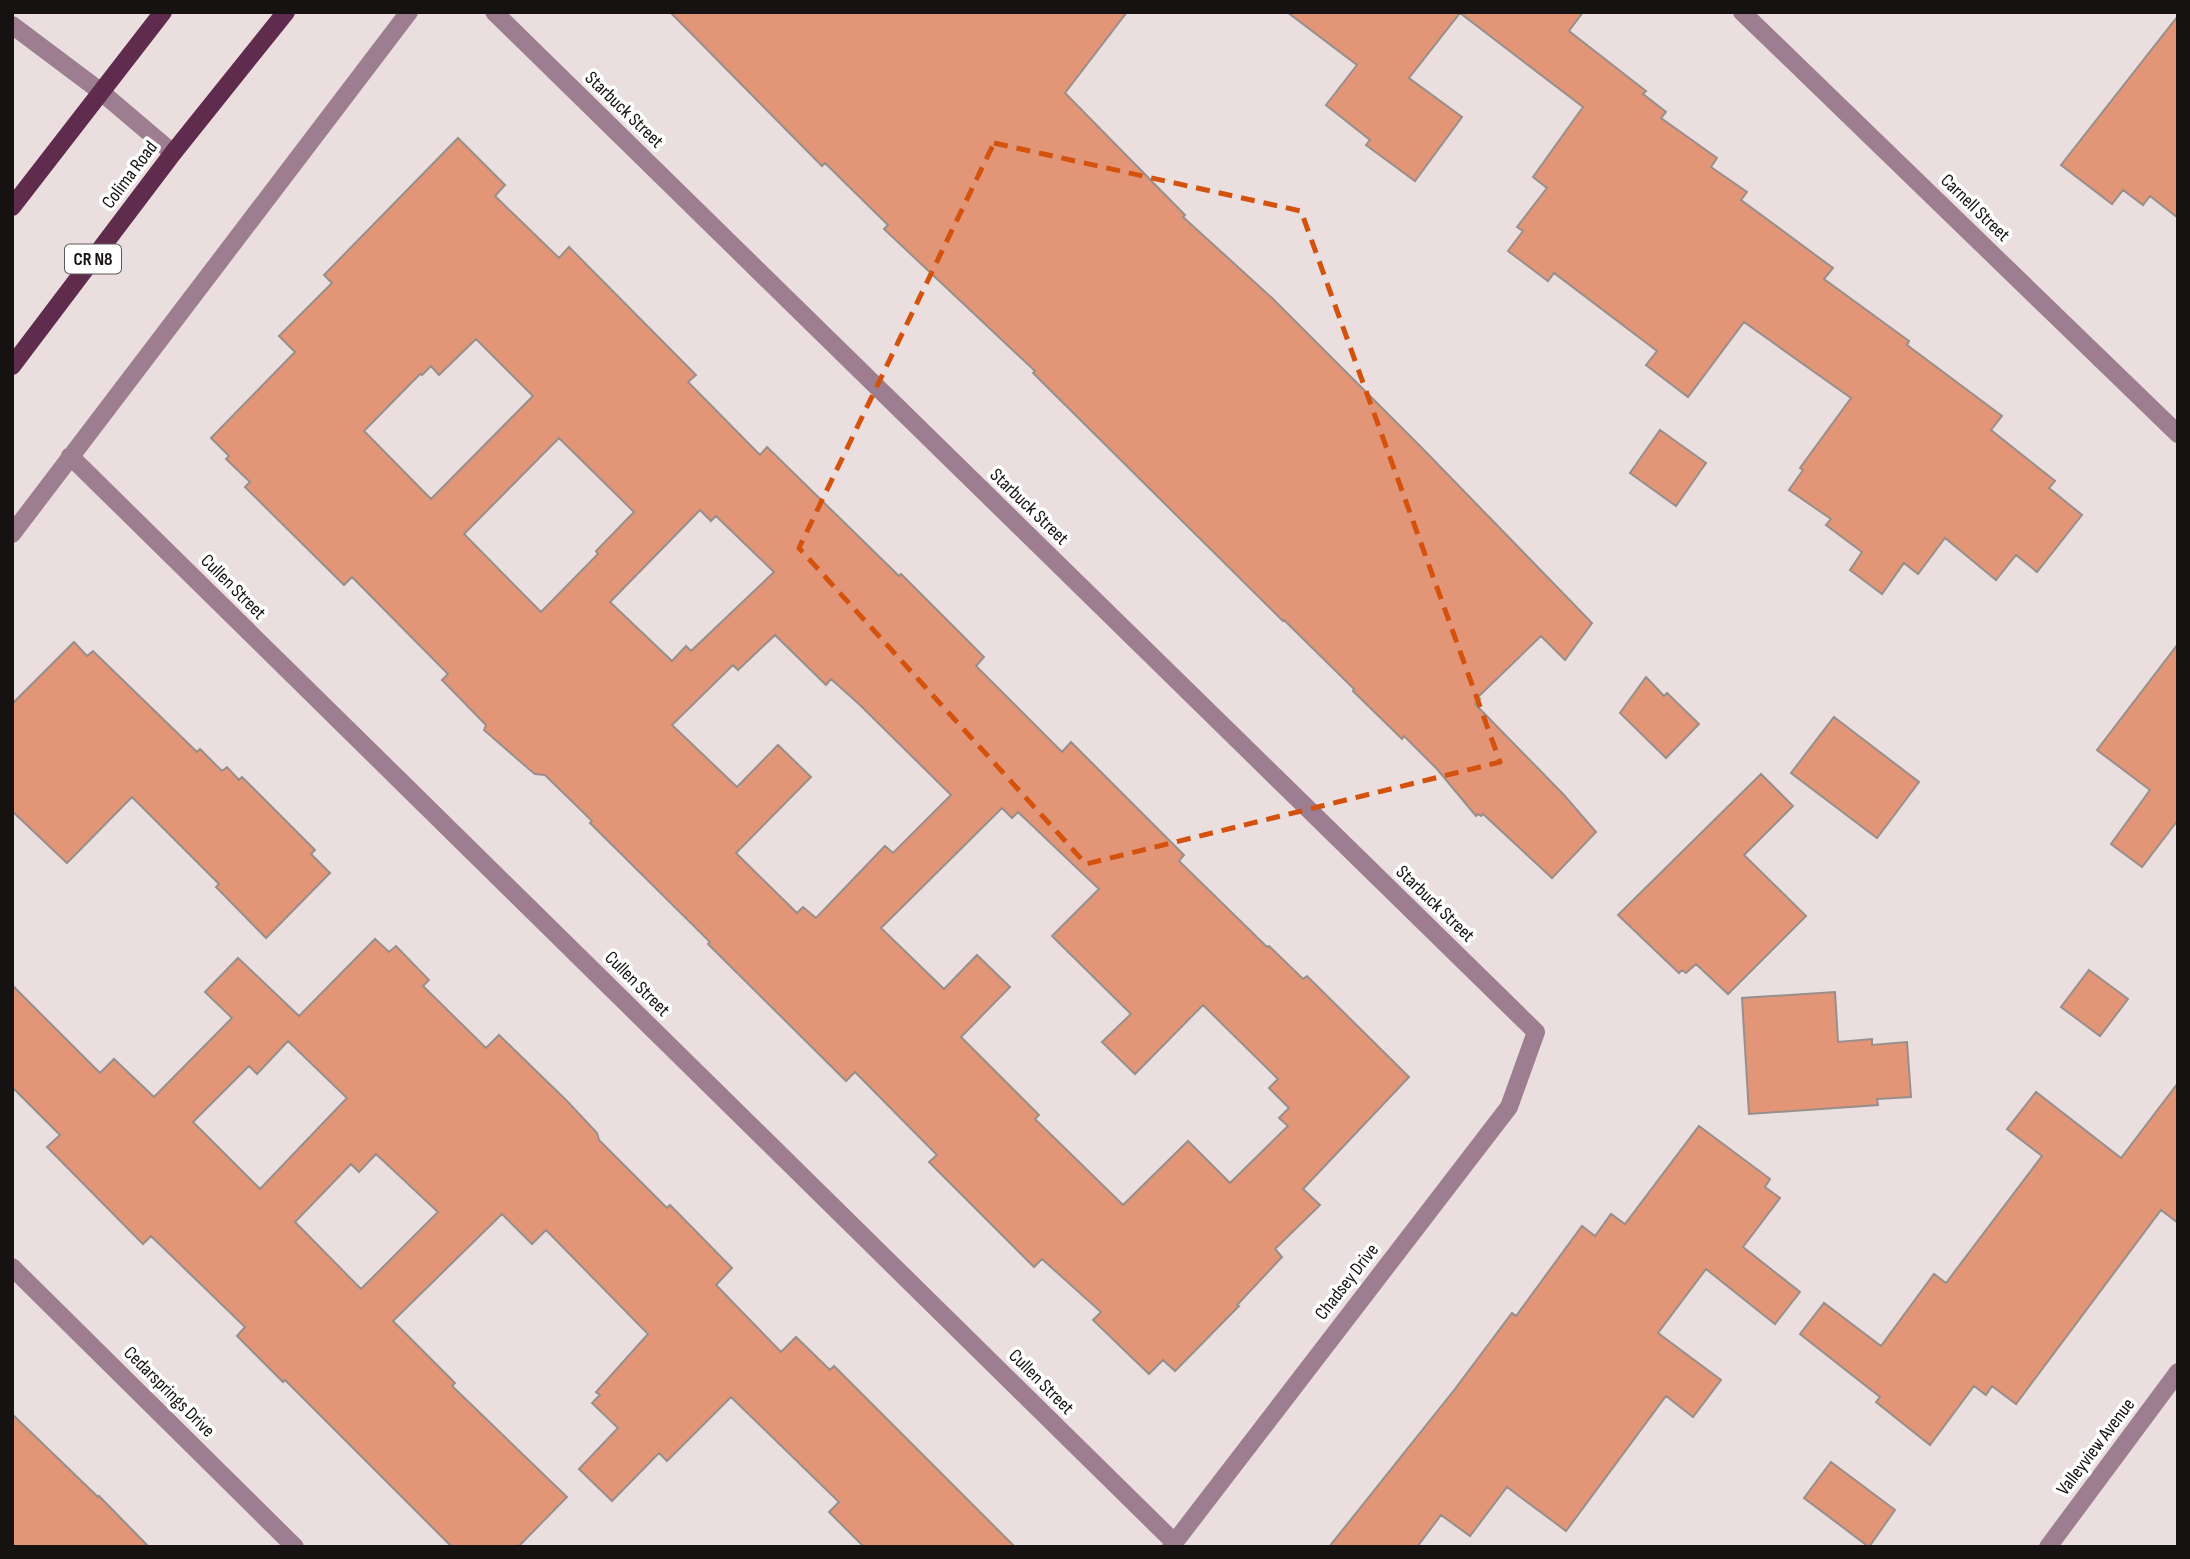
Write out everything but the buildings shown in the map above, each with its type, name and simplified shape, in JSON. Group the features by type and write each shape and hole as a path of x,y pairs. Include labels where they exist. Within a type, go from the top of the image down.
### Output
{"main road":[{"path":"12,206 163,12"},
{"name":"Colima Road","path":"12,366 173,153 286,12"}],"street":[{"path":"12,534 409,12"},
{"name":"Starbuck Street","path":"494,12 1536,1032"},
{"name":"Carnell Street","path":"1742,12 2178,434"},
{"path":"12,25 100,91 173,153"},
{"name":"Cullen Street","path":"70,456 1172,1544"},
{"name":"Chadsey Drive","path":"1172,1544 1509,1107 1536,1032"},
{"name":"Cedarsprings Drive","path":"12,1267 295,1547"},
{"name":"Valleyview Avenue","path":"2048,1547 2178,1372"}],"highlighted area":[{"path":"994,143 1301,211 1500,762 1086,864 799,548"}]}
